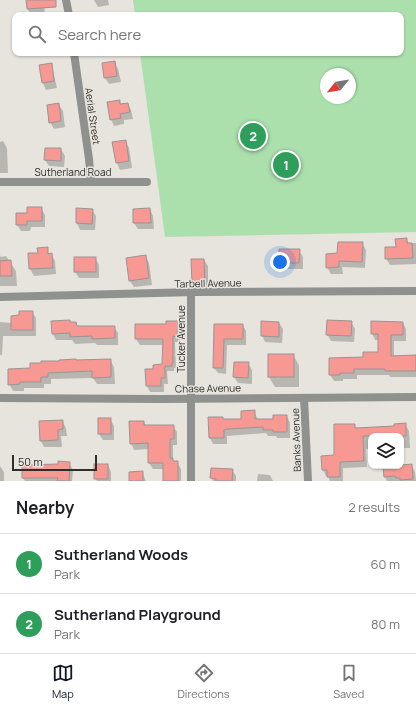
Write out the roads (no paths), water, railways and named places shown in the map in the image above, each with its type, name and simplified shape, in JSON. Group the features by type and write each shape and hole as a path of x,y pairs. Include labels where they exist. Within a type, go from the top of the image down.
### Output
{"street":[{"path":"66,0 68,12"},
{"name":"Aerial Street","path":"74,56 91,181"},
{"name":"Sutherland Road","path":"0,182 147,182"},
{"name":"Tarbell Avenue","path":"0,297 191,293 416,291"},
{"name":"Tucker Avenue","path":"191,293 192,481"},
{"name":"Chase Avenue","path":"0,398 416,397"},
{"name":"Banks Avenue","path":"304,398 308,481"}],"place":[{"name":"Sutherland Playground","path":"253,136"},
{"name":"Sutherland Woods","path":"286,165"}]}
